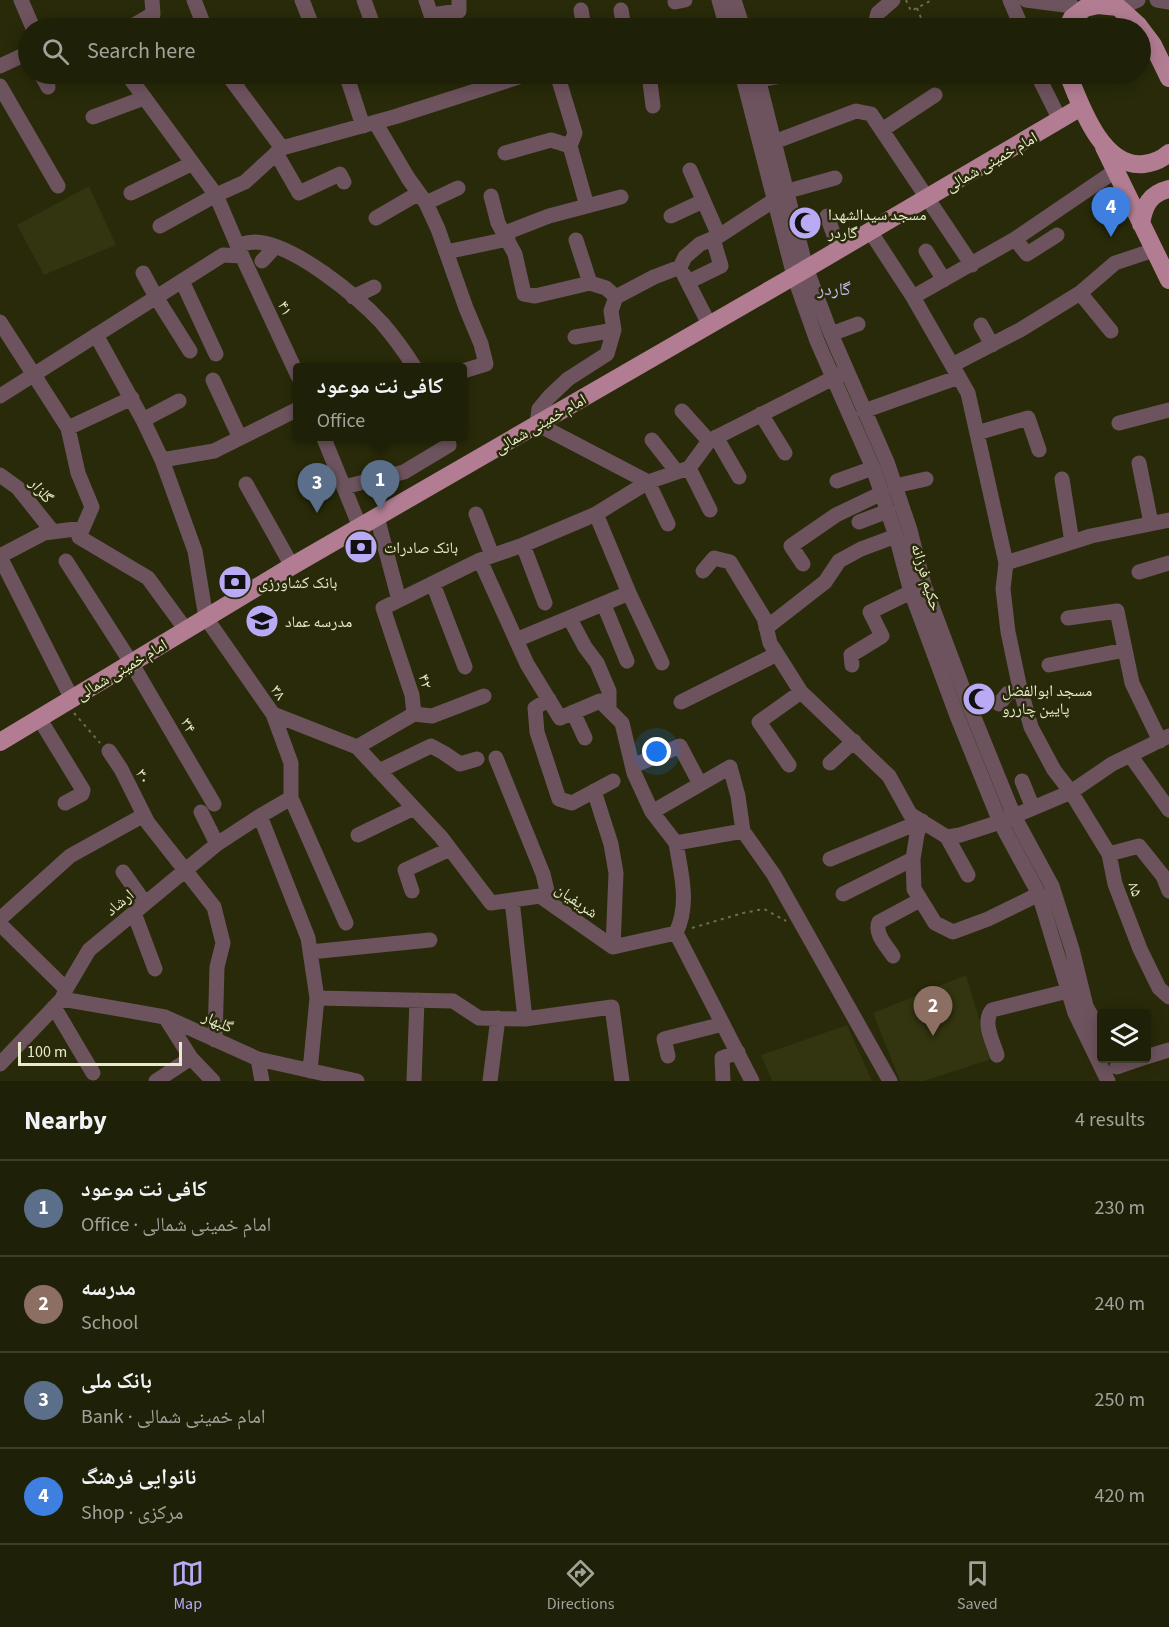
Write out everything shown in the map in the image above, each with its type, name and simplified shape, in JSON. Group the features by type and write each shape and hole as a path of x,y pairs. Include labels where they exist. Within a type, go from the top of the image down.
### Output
{"main road":[{"path":"1071,13 1098,5 1118,7 1131,18"},
{"path":"1151,42 1166,65"},
{"path":"1072,84 1081,107 1102,143 1169,280"},
{"name":"امام خمینی شمالی","path":"0,742 292,566 1081,107"},
{"path":"1102,143 1116,157 1137,165 1162,159 1169,153"},
{"path":"1141,224 1144,207 1155,194 1169,189"}],"street":[{"path":"21,0 29,18"},
{"path":"146,18 153,14 152,0"},
{"path":"194,0 201,18"},
{"path":"302,0 309,18"},
{"path":"364,0 370,18"},
{"path":"426,0 430,15 459,11 459,0"},
{"path":"719,0 728,18"},
{"path":"733,18 734,0"},
{"path":"877,18 878,13 893,0"},
{"path":"1011,0 1018,18"},
{"path":"1026,0 1071,13"},
{"path":"1118,7 1138,0"},
{"path":"1157,0 1169,3"},
{"path":"581,10 583,18"},
{"path":"621,10 622,18"},
{"path":"0,66 18,58"},
{"name":"۴۱","path":"134,84 216,195 239,251 293,367"},
{"path":"235,84 279,151 299,193 340,174 344,182"},
{"path":"351,84 369,124 422,198 438,229 481,344 486,364 467,370"},
{"path":"160,226 216,195 245,183 279,151 369,124 474,84"},
{"path":"560,84 575,134 570,146 587,206"},
{"path":"650,84 653,106"},
{"name":"حکیم فرزانه","path":"745,84 775,201 800,272 831,334 841,375 873,468 888,489 910,530 924,585 971,710 1007,819 1052,886 1065,951 1068,991 1108,1081"},
{"name":"حکیم فرزانه","path":"760,84 788,191 800,272 817,341 864,411 887,462 888,511 911,592 957,716 1007,819 1097,1028"},
{"path":"1042,84 1060,120"},
{"path":"0,86 58,186"},
{"path":"882,130 935,95"},
{"path":"93,117 144,99"},
{"path":"774,142 856,111 871,114 972,265"},
{"path":"505,153 551,140 570,146"},
{"path":"131,193 191,164"},
{"path":"688,282 721,266 716,237 704,201 690,170"},
{"path":"913,297 1015,239 1114,171"},
{"path":"668,524 648,482 537,424 539,409 568,380 606,354 614,330 610,311 616,297 654,277 680,267 685,257 700,244 716,237 788,191 835,178"},
{"path":"376,218 422,198 458,188"},
{"path":"491,196 498,223 515,254 524,294 535,296 591,283 606,288 616,297"},
{"path":"446,252 506,236 549,216 621,197"},
{"path":"672,216 704,201"},
{"path":"827,216 838,249"},
{"name":"۸۵","path":"870,231 913,297 968,393 1006,563 1003,590 1008,632 1020,689 1032,726 1054,770 1071,792 1109,854 1115,884 1140,949 1159,988 1169,997"},
{"path":"1015,239 1027,254 1057,236"},
{"path":"576,240 591,283"},
{"path":"0,396 223,255 239,251 256,242 304,259 353,297 380,321 412,363"},
{"path":"262,261 275,247"},
{"path":"864,411 955,371 992,345 1080,293 1115,263 1154,250"},
{"path":"926,251 944,280"},
{"path":"680,267 709,324"},
{"path":"143,273 190,351"},
{"path":"182,281 216,354"},
{"path":"353,297 374,287"},
{"path":"1080,293 1111,331"},
{"path":"0,322 68,428 78,473 92,507 79,537 148,578 186,630"},
{"path":"831,334 858,324"},
{"path":"981,325 992,345"},
{"path":"575,337 614,330"},
{"path":"96,335 132,398 162,460 195,550 206,618"},
{"path":"377,517 399,600 486,558 596,514 648,482 683,470 713,439 841,375"},
{"path":"213,380 240,438"},
{"path":"68,428 132,398"},
{"path":"143,420 179,401"},
{"path":"162,460 214,451 293,410"},
{"path":"1119,423 1169,410"},
{"path":"682,411 713,439 739,477"},
{"path":"761,414 784,453"},
{"path":"977,433 1028,418 1039,450"},
{"path":"652,440 683,470 710,510"},
{"path":"325,441 360,527"},
{"path":"344,487 404,472 448,445 448,441"},
{"path":"1138,463 1151,524"},
{"path":"837,481 873,468"},
{"name":"گلزار","path":"0,475 18,488 52,532"},
{"path":"1062,478 1072,542"},
{"path":"803,564 791,546 836,515 888,489 926,479"},
{"path":"246,484 292,566"},
{"path":"860,522 888,511"},
{"path":"476,514 486,558 516,640 527,664 560,718 600,701 622,723 633,766 652,812 676,843 684,892 683,917 676,933"},
{"path":"596,514 629,593 662,663"},
{"path":"1006,563 1091,536 1169,519"},
{"path":"69,700 0,556 44,533 83,528"},
{"path":"766,628 825,582 839,561 861,549 896,536"},
{"path":"523,545 545,603"},
{"path":"703,571 714,558 730,562 764,618 770,643 801,692 889,776 910,814 947,837 968,875"},
{"name":"۳۴","path":"66,561 132,664 208,808 217,844"},
{"path":"1139,572 1169,563"},
{"path":"433,584 465,667"},
{"path":"852,665 851,655 882,636 870,612 911,592"},
{"path":"516,640 629,593"},
{"name":"۴۲","path":"357,747 414,714 412,695 383,608 399,600"},
{"path":"604,605 627,661"},
{"path":"947,837 960,835 1007,819 1071,792 1112,764 1165,738 1132,683 1116,611 1068,618"},
{"name":"۳۸","path":"206,618 273,714 291,763 291,798"},
{"path":"570,619 585,647 597,663 609,691 609,710"},
{"path":"1049,664 1125,650"},
{"path":"681,702 777,654"},
{"path":"999,704 1008,693 1020,689"},
{"path":"789,765 759,722 801,692"},
{"path":"549,699 536,708 537,732 559,799 572,803 613,781"},
{"path":"414,714 432,716 479,703"},
{"path":"573,712 585,738"},
{"path":"273,714 357,747"},
{"path":"39,718 83,790 82,794 65,803"},
{"path":"830,763 854,741"},
{"path":"379,771 431,746 460,764 477,759"},
{"path":"633,766 680,746 700,784"},
{"name":"شریفیان","path":"357,747 450,849 491,903 540,896 613,947"},
{"name":"۳۰","path":"109,751 160,840 214,907 223,943 217,967 215,1040"},
{"path":"1131,755 1169,810"},
{"path":"496,758 543,873 550,903"},
{"path":"652,812 730,767 738,795 743,831 774,875 890,1081"},
{"path":"1022,781 1033,808"},
{"path":"594,791 611,843 616,873 613,947 676,933"},
{"path":"291,798 346,923"},
{"name":"ارشاد","path":"0,1064 61,998 89,950 217,844 291,798"},
{"path":"358,836 414,808"},
{"path":"0,919 70,856 144,815"},
{"path":"260,816 308,938 317,998 310,1071"},
{"path":"922,821 917,834 913,859 914,889 935,923 953,932 988,920 1039,894"},
{"path":"830,859 922,821"},
{"path":"676,843 743,831"},
{"path":"1109,854 1139,846 1163,876 1169,891"},
{"path":"412,891 405,870 450,849"},
{"path":"843,894 913,859"},
{"path":"123,872 140,908 156,969"},
{"path":"512,900 525,1019"},
{"path":"893,956 878,932 877,926 879,922 920,900"},
{"path":"0,924 61,998 93,1073"},
{"path":"676,933 752,1081"},
{"path":"310,952 430,940"},
{"path":"997,1055 987,1022 988,1015 992,1011 1068,991"},
{"name":"گلبهار","path":"61,998 165,1017 258,1059 357,1081"},
{"path":"317,998 453,1001 479,1018 525,1019 612,1007 622,1081"},
{"path":"414,1081 417,1000"},
{"path":"165,1017 191,1058 213,1081"},
{"path":"490,1081 498,1018"},
{"path":"668,1056 664,1039 723,1024"},
{"path":"1151,1056 1169,1050"},
{"path":"723,1081 722,1059 738,1052"},
{"path":"156,1081 191,1058"},
{"path":"258,1059 262,1081"},
{"path":"1115,1063 1124,1081"}],"path":[{"path":"906,0 910,11 932,0"},
{"path":"917,8 921,18"},
{"path":"69,700 93,737 109,751"},
{"path":"676,933 764,909 782,920 805,929"}],"shaded area":[{"path":"89,186 116,245 44,275 17,225"},
{"path":"966,975 991,1059 924,1081 900,1081 873,1013"},
{"path":"847,1025 872,1081 772,1081 761,1055"}],"place":[{"name":"مسجد سیدالشهدا گاردر","path":"805,223"},
{"name":"نانوایی فرهنگ","path":"1111,237"},
{"name":"کافی نت موعود","path":"380,510"},
{"name":"بانک ملی","path":"317,513"},
{"name":"بانک صادرات","path":"361,547"},
{"name":"بانک کشاورزی","path":"235,582"},
{"name":"مدرسه عماد","path":"262,621"},
{"name":"مسجد ابوالفضل پایین چاررو","path":"979,699"},
{"name":"مدرسه","path":"933,1036"}],"district":[{"name":"گاردر","path":"834,289"}]}
